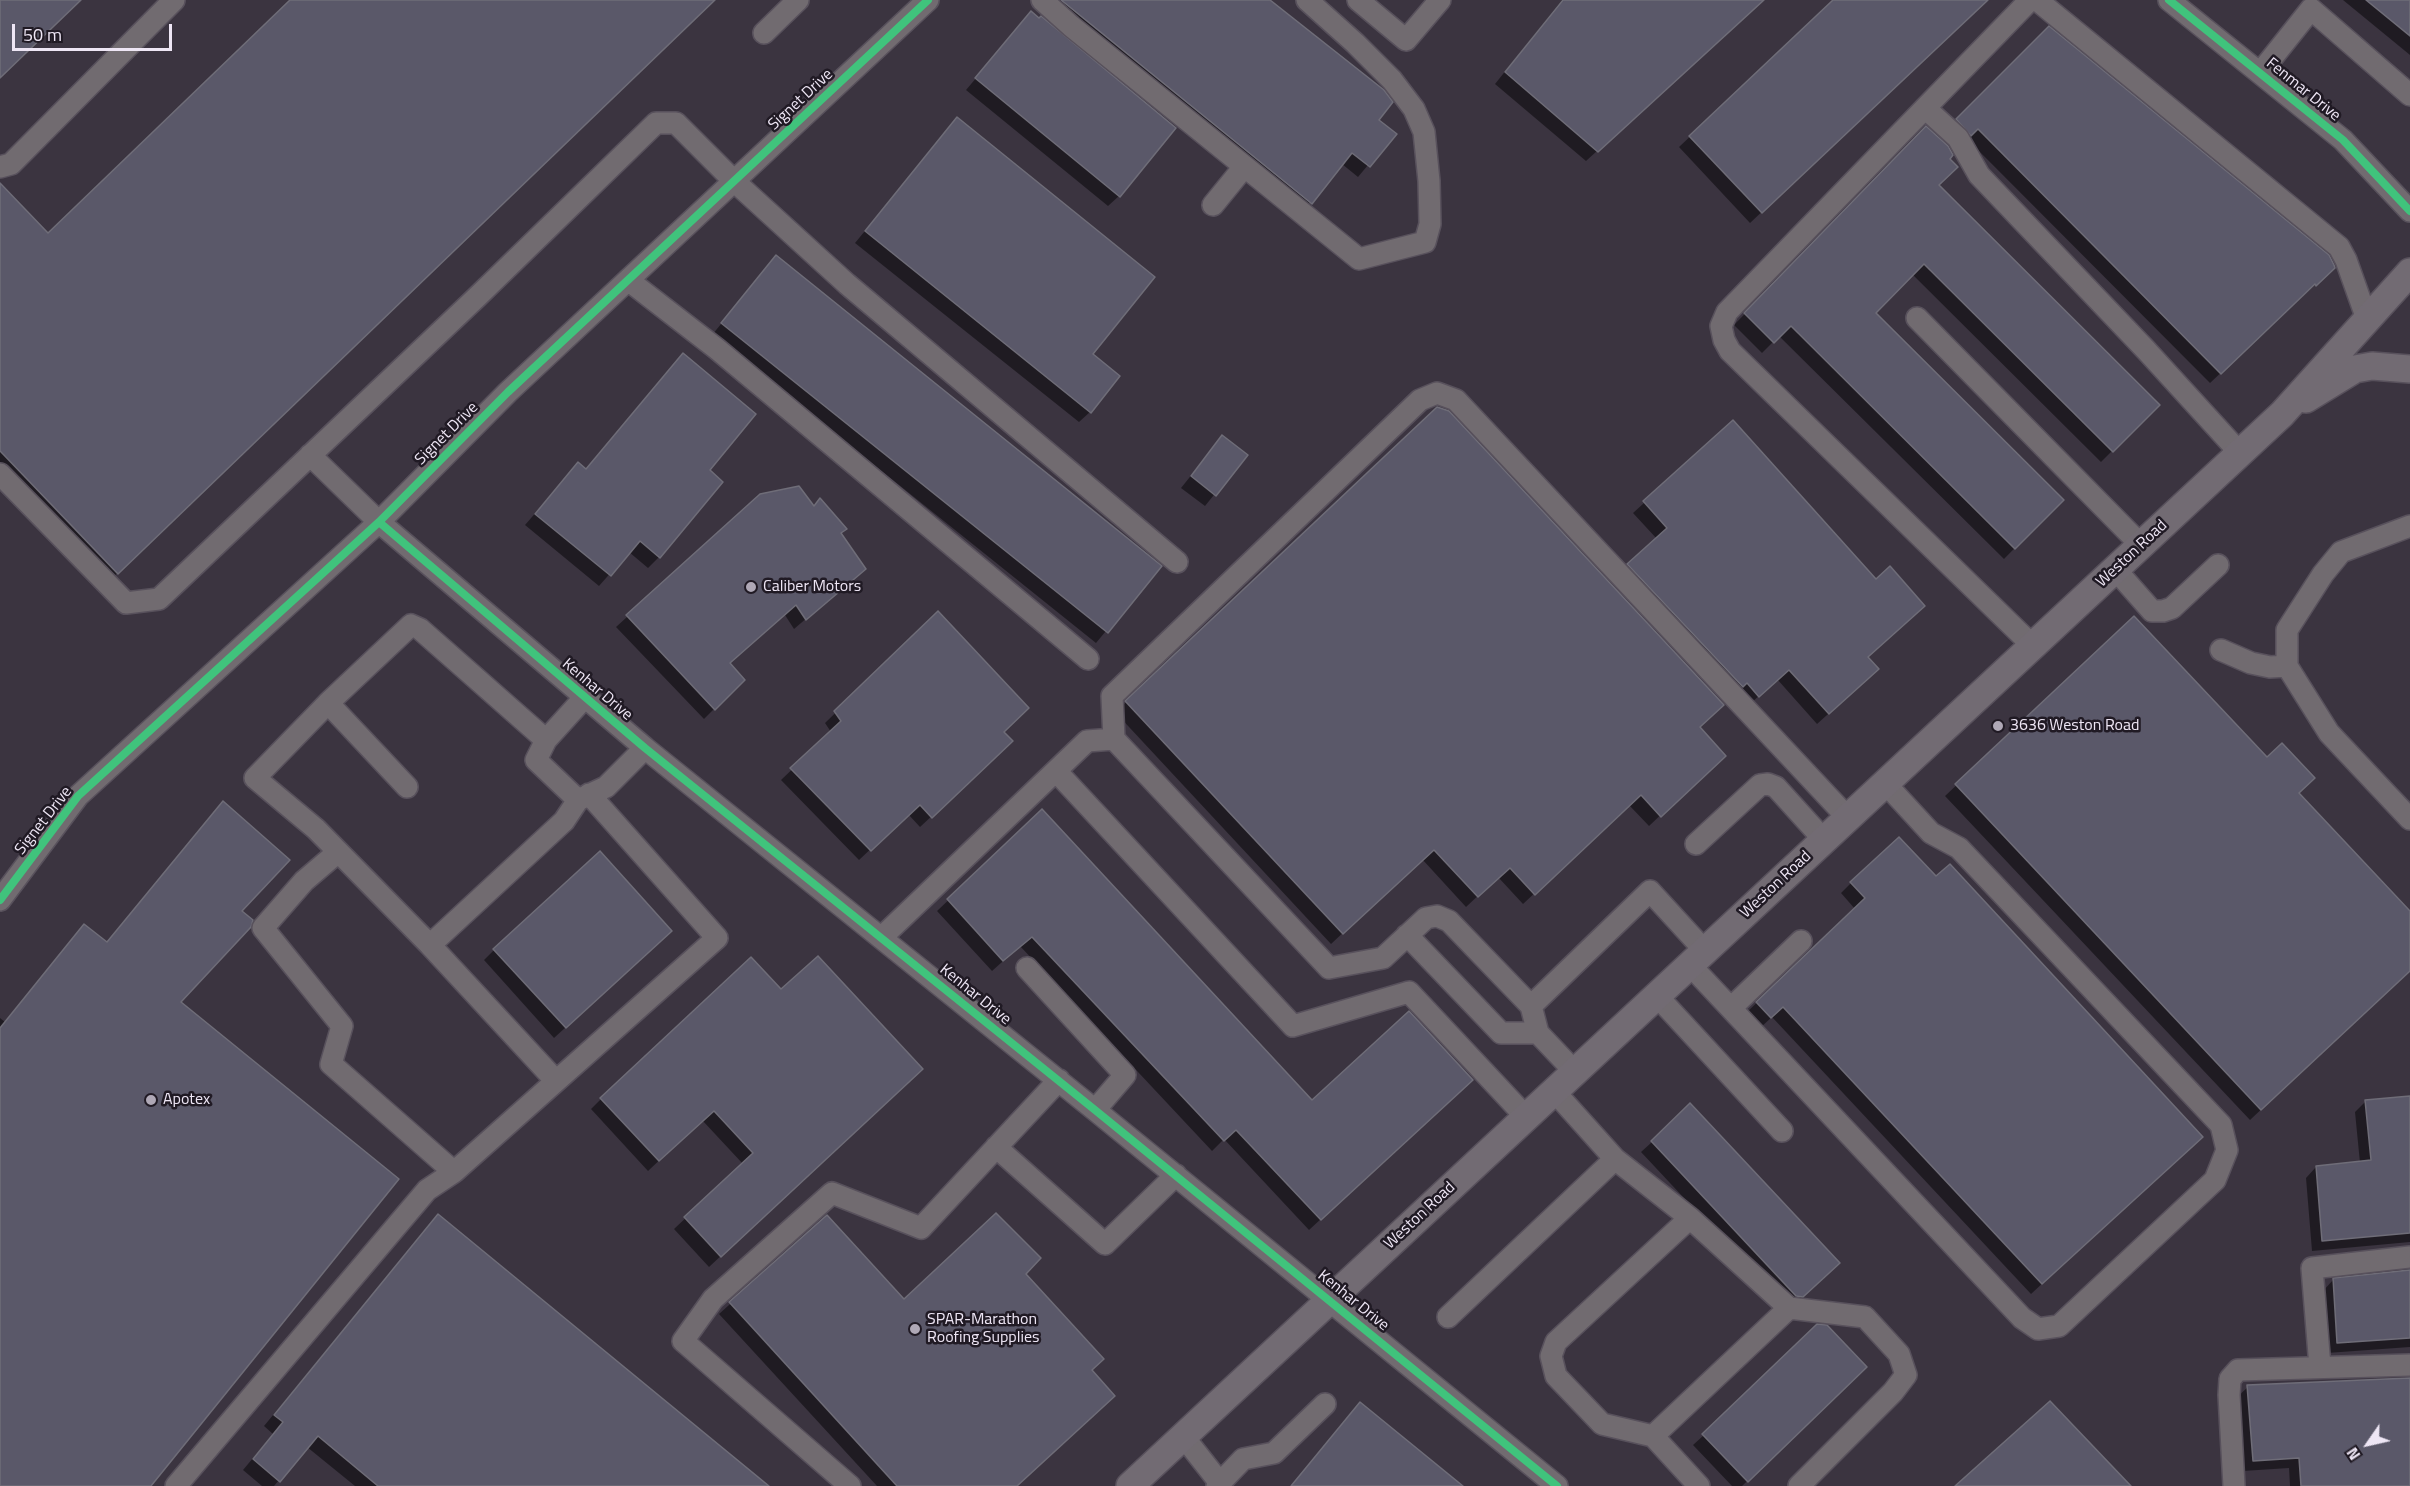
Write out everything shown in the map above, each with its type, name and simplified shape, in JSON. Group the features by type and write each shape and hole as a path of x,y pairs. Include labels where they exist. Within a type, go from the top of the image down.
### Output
{"main road":[{"name":"Weston Road","path":"1130,1486 2282,414 2410,272"},
{"path":"2282,414 2355,369 2373,366 2410,369"}],"street":[{"path":"0,167 11,164 174,0"},
{"path":"764,33 798,0"},
{"name":"Signet Drive","path":"0,900 78,796 379,522 508,392 928,0"},
{"path":"1042,0 1359,259 1425,242 1430,224 1429,181 1424,132 1414,109 1392,80 1307,0"},
{"path":"1358,0 1406,40 1440,0"},
{"path":"2030,0 1727,312 1722,326 1724,340 1738,359 2032,646"},
{"path":"2037,0 2339,248 2346,260 2367,319"},
{"name":"Fenmar Drive","path":"2169,0 2343,140 2410,211"},
{"path":"2260,73 2314,4 2410,95"},
{"path":"1925,108 1958,138 1979,175 2146,350 2240,453"},
{"path":"0,474 126,603 159,599 656,123 676,123 734,182 847,284 1177,562"},
{"path":"1213,206 1245,166"},
{"path":"628,280 726,357 1088,659"},
{"path":"1917,318 2141,545"},
{"path":"1575,1072 1539,1033 1530,1006 1449,921 1437,916 1426,918 1383,958 1329,968 1114,739 1112,696 1420,400 1437,393 1456,400 1848,818"},
{"name":"Kenhar Drive","path":"310,455 379,522 645,748 1059,1080 1557,1486"},
{"path":"2410,525 2341,552 2323,574 2287,630 2287,666 2329,733 2410,819"},
{"path":"2115,569 2152,611 2163,611 2172,608 2218,565"},
{"path":"546,740 420,629 411,626 328,703 255,778 316,829 430,945 556,1081"},
{"path":"2221,650 2251,663 2270,667 2287,666"},
{"path":"176,1486 427,1190 454,1172 717,938 584,797 536,760 546,740 585,697"},
{"path":"328,703 406,787"},
{"path":"882,937 1087,741 1114,739"},
{"path":"430,945 564,821 584,797 606,787 645,748"},
{"path":"1056,771 1293,1026 1409,992 1526,1117"},
{"path":"1530,1006 1650,891 1731,1008 2022,1318 2038,1329 2059,1326 2215,1180 2227,1150 2221,1125 1959,848 1931,833 1885,783"},
{"path":"1696,844 1760,785 1768,784 1776,787 1824,840"},
{"path":"338,852 304,880 263,928 342,1026 331,1064 454,1172"},
{"path":"1407,935 1502,1033 1539,1033"},
{"path":"1731,1008 1801,941"},
{"path":"1027,968 1125,1075 1095,1110"},
{"path":"1657,996 1782,1131"},
{"path":"850,1486 684,1341 713,1299 832,1193 921,1228 1059,1080"},
{"path":"1554,1091 1615,1159 1690,1218 1789,1308 1865,1317 1899,1354 1906,1376 1893,1392 1798,1486"},
{"path":"996,1148 1105,1244 1176,1175"},
{"path":"1448,1317 1615,1159"},
{"path":"1690,1218 1556,1342 1551,1356 1556,1376 1602,1424 1653,1436 1700,1486"},
{"path":"2320,1367 2312,1268 2410,1257"},
{"path":"1653,1436 1789,1308"},
{"path":"2234,1486 2230,1379 2238,1370 2410,1365"},
{"path":"1183,1436 1218,1484 1243,1459 1274,1453 1325,1404"}],"building":[{"path":"0,0 81,0 0,78"},
{"path":"290,0 715,0 118,574 0,451 0,183 48,233"},
{"path":"1061,0 1270,0 1384,90 1393,102 1379,120 1397,134 1370,167 1352,153 1312,204"},
{"path":"1563,0 1764,0 1598,152 1505,72"},
{"path":"1833,0 1988,0 1762,213 1689,136"},
{"path":"2366,0 2410,0 2410,36"},
{"path":"1031,11 1039,18 1041,16 1176,128 1120,197 975,78"},
{"path":"2049,26 2329,255 2334,265 2335,268 2316,286 2315,284 2221,374 1978,129 1971,136 1956,119"},
{"path":"957,117 1155,277 1093,354 1120,376 1091,413 865,231"},
{"path":"1926,126 1948,146 1953,155 1950,159 1958,167 1939,185 2160,405 2113,452 1924,264 1876,313 2064,500 2015,549 1791,326 1774,343 1744,313"},
{"path":"776,255 1162,566 1108,633 721,323"},
{"path":"683,353 756,414 710,470 723,482 660,558 640,541 611,576 535,514 578,462 586,469"},
{"path":"1437,407 1449,411 1724,705 1700,727 1726,756 1661,817 1641,795 1535,895 1510,868 1478,897 1434,850 1343,934 1125,701"},
{"path":"1733,420 1876,579 1890,566 1925,606 1868,657 1879,669 1829,714 1789,670 1759,697 1747,683 1743,687 1627,564 1667,528 1643,501"},
{"path":"1222,435 1248,455 1216,496 1191,476"},
{"name":"Caliber Motors","path":"799,486 814,506 820,498 847,529 841,533 866,569 806,620 796,605 730,663 745,680 715,710 626,615 760,494"},
{"path":"938,611 1029,708 1004,732 1013,741 932,818 920,805 871,851 790,768 841,721 834,711"},
{"path":"2134,616 2267,757 2282,743 2315,778 2299,793 2410,911 2410,971 2261,1110 1955,784"},
{"name":"Apotex","path":"223,801 290,860 242,911 253,920 251,927 181,1002 399,1179 151,1486 0,1486 0,1028 84,924 107,942"},
{"path":"1042,809 1312,1100 1409,1011 1473,1080 1321,1220 1236,1130 1224,1141 1032,937 1003,961 947,899"},
{"path":"1899,837 1936,876 1950,864 2203,1137 2042,1284 1783,1007 1771,1018 1756,1002 1865,898 1850,882"},
{"path":"600,851 672,931 566,1028 493,949"},
{"path":"818,956 923,1069 721,1257 684,1217 753,1153 714,1111 659,1161 600,1098 751,957 781,989"},
{"path":"2410,1096 2410,1233 2322,1241 2316,1166 2371,1160 2365,1100"},
{"path":"1690,1103 1840,1263 1803,1297 1796,1296 1651,1141"},
{"name":"SPAR-Marathon Roofing Supplies","path":"996,1213 1041,1258 1026,1274 1104,1359 1092,1370 1115,1396 1017,1486 897,1486 729,1302 827,1215 904,1299"},
{"path":"438,1214 769,1486 378,1486 318,1436 280,1482 253,1459 283,1422 274,1415"},
{"path":"2410,1270 2410,1338 2337,1343 2333,1278"},
{"path":"1817,1324 1827,1325 1867,1367 1748,1482 1702,1434"},
{"path":"2410,1378 2410,1486 2301,1486 2299,1458 2253,1461 2247,1385"},
{"path":"2050,1401 2131,1486 1955,1486"},
{"path":"1360,1402 1463,1486 1291,1486"}],"cycle path":[{"path":"0,900 78,796 379,522 508,392 928,0"},
{"path":"2169,0 2343,140 2410,211"},
{"path":"379,522 645,748 1557,1486"}],"place":[{"name":"Caliber Motors","path":"751,587"},
{"name":"3636 Weston Road","path":"1998,726"},
{"name":"Apotex","path":"151,1100"},
{"name":"SPAR-Marathon Roofing Supplies","path":"915,1329"}]}
